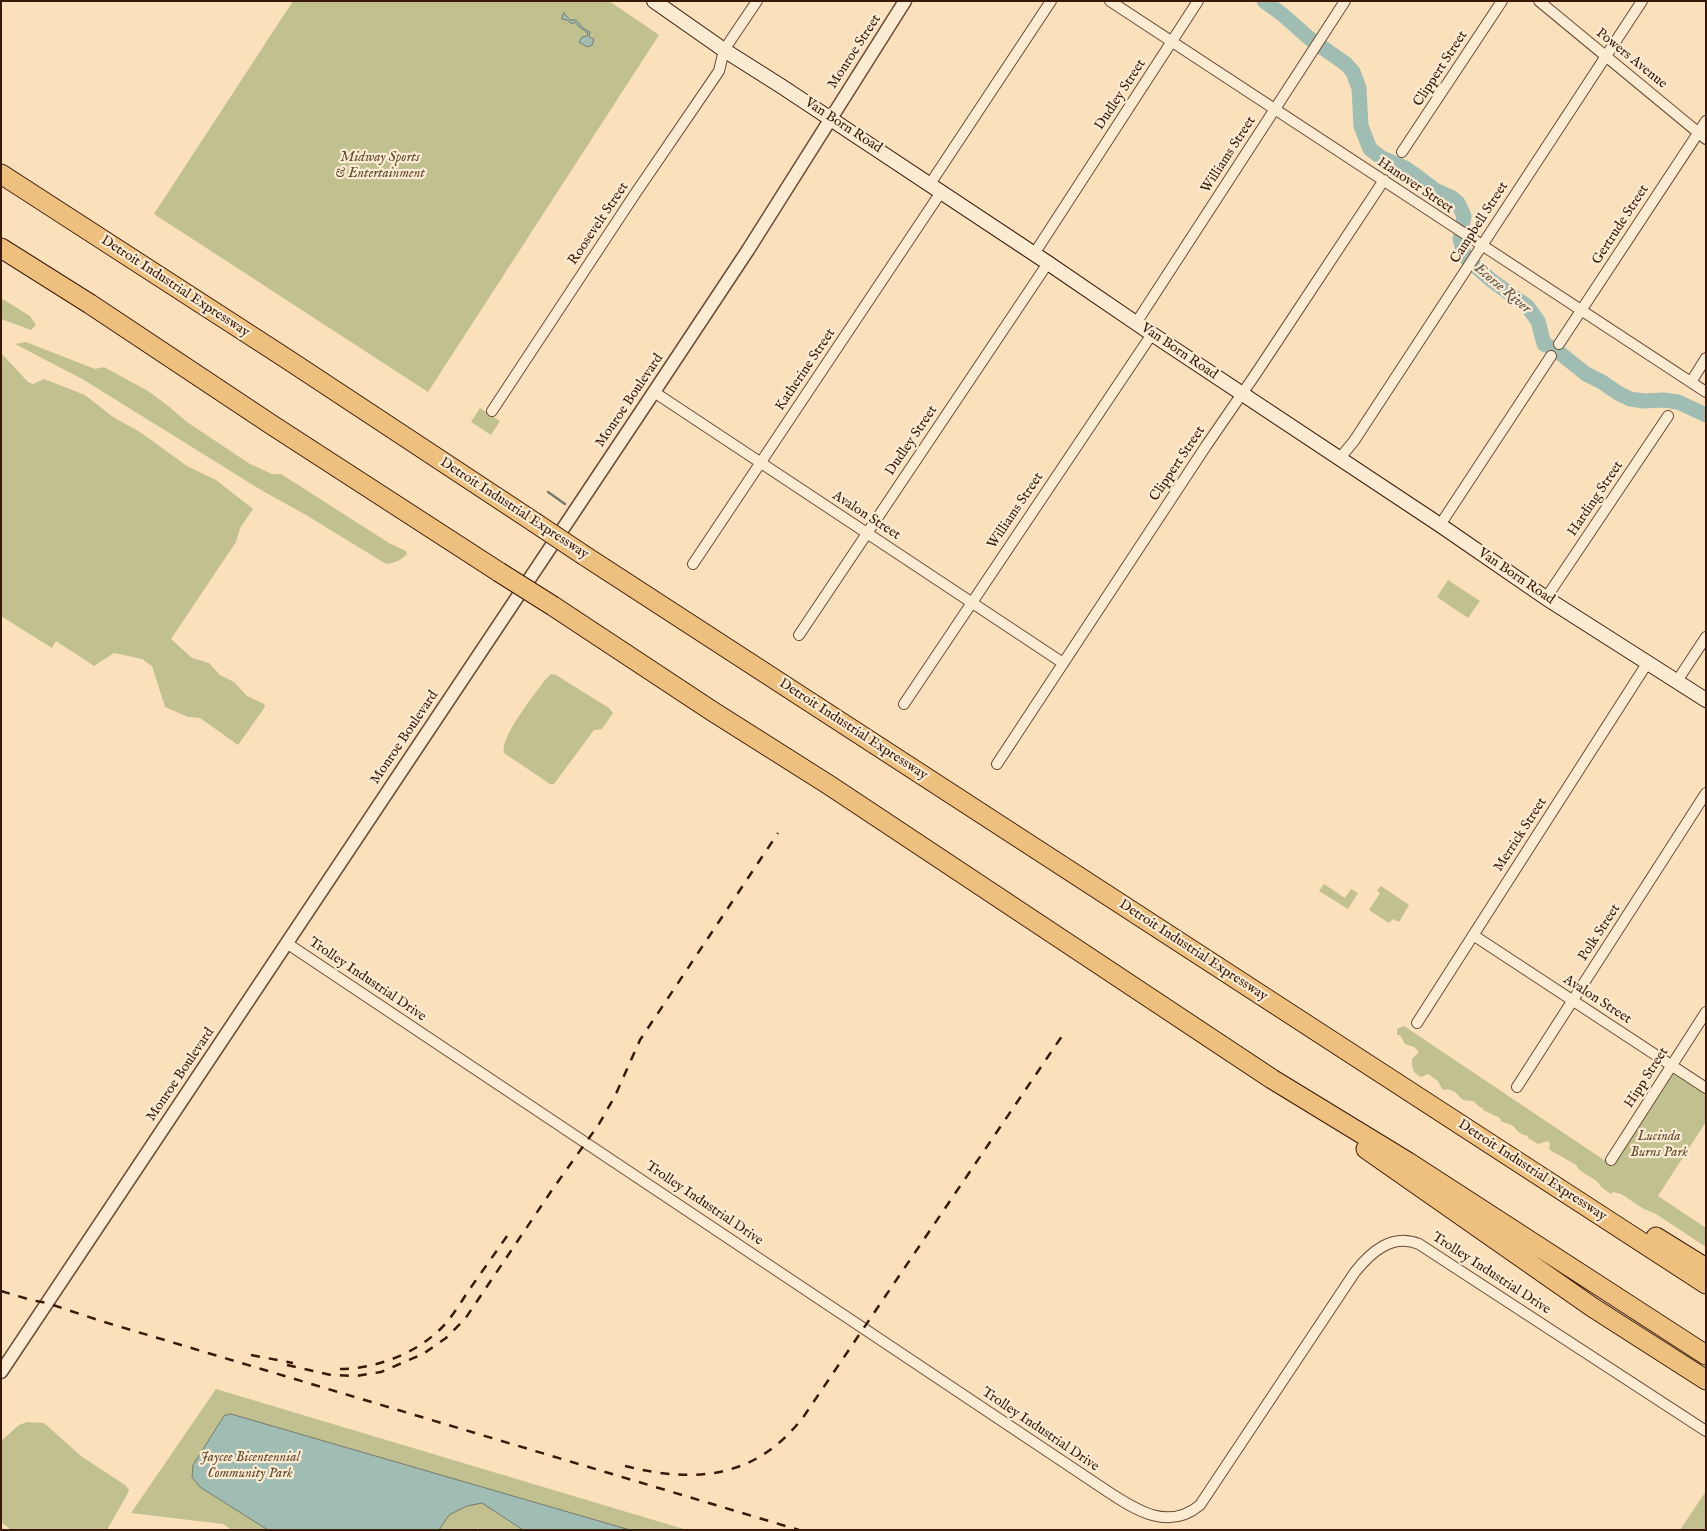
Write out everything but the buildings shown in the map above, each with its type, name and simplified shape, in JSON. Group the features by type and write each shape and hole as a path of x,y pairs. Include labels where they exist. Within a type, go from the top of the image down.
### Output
{"highway":[{"name":"Detroit Industrial Expressway","path":"1,174 287,359 585,556 1706,1284"},
{"path":"1,248 90,304 272,426 830,786 1272,1079 1417,1167 1706,1355"},
{"path":"1272,1079 1358,1144 1592,1307 1706,1380"},
{"path":"1456,1121 1546,1168 1706,1268"},
{"path":"1592,1307 1675,1371 1706,1392"}],"main road":[{"name":"Van Born Road","path":"654,1 724,50 936,188 1546,598 1706,700"}],"street":[{"name":"Roosevelt Street","path":"492,412 719,71 724,50 756,1"},
{"name":"Monroe Street","path":"832,119 841,100 905,1"},
{"name":"Katherine Street","path":"693,564 761,462 936,188 1051,1"},
{"name":"Hanover Street","path":"1110,1 1384,180 1453,228 1706,392"},
{"name":"Dudley Street","path":"1034,254 1198,1"},
{"name":"Williams Street","path":"1136,323 1346,1"},
{"name":"Clippert Street","path":"1402,152 1502,1"},
{"name":"Powers Avenue","path":"1539,1 1702,135"},
{"name":"Campbell Street","path":"1340,458 1354,441 1642,1"},
{"name":"Monroe Boulevard","path":"1,1372 288,944 654,392 832,119"},
{"name":"Gertrude Street","path":"1559,344 1702,135 1706,121"},
{"name":"Clippert Street","path":"997,764 1384,180"},
{"name":"Dudley Street","path":"798,635 1048,263"},
{"name":"Williams Street","path":"904,704 1152,334"},
{"path":"1440,525 1551,356"},
{"path":"1690,382 1706,358"},
{"name":"Avalon Street","path":"654,392 1064,663"},
{"name":"Harding Street","path":"1546,598 1668,416"},
{"path":"1677,681 1706,637"},
{"name":"Merrick Street","path":"1417,1022 1648,662"},
{"name":"Polk Street","path":"1517,1087 1706,793"},
{"name":"Avalon Street","path":"1473,935 1706,1088"},
{"name":"Trolley Industrial Drive","path":"288,944 1114,1496 1155,1521 1173,1523 1195,1510 1355,1272 1381,1246 1396,1240 1412,1241 1419,1244 1706,1431"},
{"name":"Hipp Street","path":"1611,1160 1706,1012"}],"green space":[{"name":"Midway Sports & Entertainment","path":"293,1 609,1 659,35 428,392 154,214"},
{"path":"1,298 30,316 36,325 31,330 1,319"},
{"path":"26,342 95,369 104,367 148,391 187,422 250,464 272,474 281,474 389,543 406,551 407,554 397,561 386,564 261,490 84,380 15,344"},
{"path":"1,353 28,382 33,384 44,379 85,395 113,417 140,432 187,466 216,480 253,509 240,528 236,542 171,639 192,658 209,663 220,675 234,682 247,696 264,704 265,707 238,745 200,718 188,717 165,707 152,666 142,659 114,653 94,666 56,641 52,648 1,616"},
{"path":"480,408 500,421 491,435 471,422"},
{"path":"1448,580 1480,601 1468,618 1437,597"},
{"path":"551,674 556,675 609,708 613,713 602,729 594,730 554,784 550,784 504,753 504,746 512,727"},
{"path":"1324,884 1345,898 1351,889 1358,893 1348,909 1319,891"},
{"path":"1381,886 1409,905 1399,922 1393,919 1389,923 1369,910 1380,893 1377,890"},
{"name":"Lucinda Burns Park","path":"1404,1026 1613,1166 1673,1073 1706,1094 1706,1122 1658,1196 1706,1228 1706,1247 1656,1214 1644,1209 1621,1194 1613,1192 1611,1194 1576,1165 1550,1150 1548,1141 1538,1144 1528,1138 1528,1136 1520,1133 1510,1124 1502,1122 1500,1118 1483,1110 1483,1107 1481,1108 1473,1101 1463,1100 1455,1092 1442,1089 1438,1081 1428,1074 1421,1077 1418,1075 1413,1070 1412,1059 1419,1052 1414,1047 1405,1044 1400,1035 1397,1035 1397,1029"},
{"name":"Jaycee Bicentennial Community Park","path":"216,1389 687,1530 480,1530 478,1528 476,1530 232,1530 223,1524 131,1513"},
{"path":"27,1422 44,1423 81,1456 125,1485 129,1490 107,1530 11,1530 1,1522 1,1441 19,1425"},
{"path":"1706,1491 1706,1530 1680,1530"}],"water":[{"path":"564,13 570,20 576,20 583,28 590,32 589,37 594,39 592,45 587,47 579,42 588,33 575,22 572,24 562,19"},
{"name":"Jaycee Bicentennial Community Park","path":"231,1414 630,1530 523,1530 482,1503 467,1506 449,1515 439,1530 268,1530 200,1487 192,1477 193,1465 224,1416"}],"waterway":[{"name":"Ecorse River","path":"1264,1 1309,38 1346,64 1353,72 1359,88 1361,126 1370,149 1382,158 1405,168 1435,190 1451,197 1458,203 1464,216 1460,239 1465,257 1491,280 1527,306 1538,321 1544,344 1556,350 1586,374 1630,399 1678,402 1706,415"},
{"path":"548,492 565,504"}],"railway":[{"path":"287,1365 331,1375 356,1376 381,1372 423,1354 446,1338 465,1319 599,1124 615,1096 640,1040 778,833"},
{"path":"625,1466 677,1475 724,1471 746,1464 786,1437 804,1416 1062,1036"},
{"path":"340,1369 379,1363 404,1354 426,1341 441,1329 449,1319 507,1236"},
{"path":"1,1291 47,1303 101,1321 799,1530"},
{"path":"251,1355 293,1363"}]}
